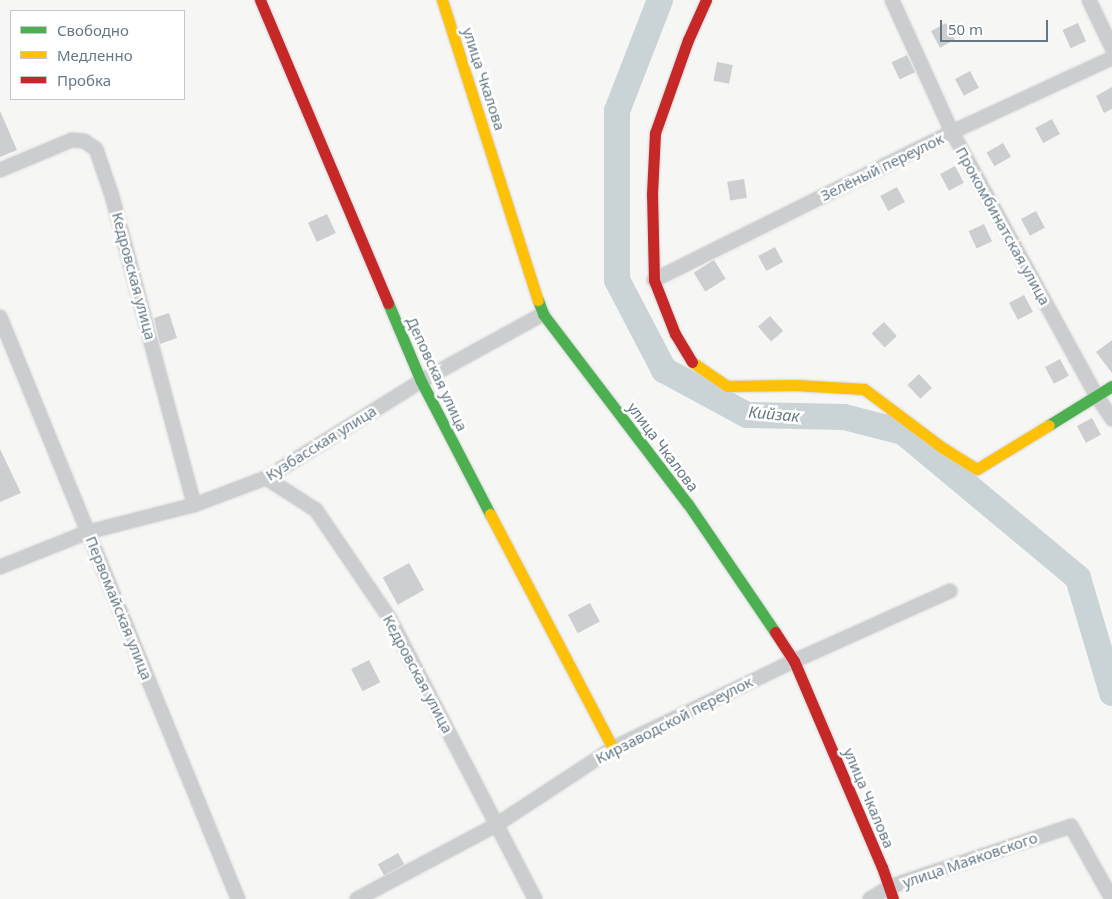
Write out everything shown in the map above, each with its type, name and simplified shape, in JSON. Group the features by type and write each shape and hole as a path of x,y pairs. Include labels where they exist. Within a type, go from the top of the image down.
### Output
{"street":[{"name":"Деповская улица","path":"260,0 421,381 613,748"},
{"name":"улица Чкалова","path":"442,0 543,314 688,504 794,661 891,893"},
{"path":"706,0 688,40 655,133 652,194 654,280 675,334 693,363 727,386 795,385 864,389 943,448 977,469 1096,394 1112,386"},
{"name":"Прокомбинатская улица","path":"892,0 952,132 1096,394 1112,418"},
{"path":"1089,0 1112,48"},
{"name":"Зелёный переулок","path":"654,280 952,132 1112,58"},
{"name":"Кедровская улица","path":"0,170 72,140 84,142 96,149 112,196 194,505"},
{"name":"Кузбасская улица","path":"0,567 88,532 194,505 266,478 421,381 543,314"},
{"name":"Первомайская улица","path":"0,317 238,899"},
{"name":"Кедровская улица","path":"266,478 316,510 390,619 535,899"},
{"name":"Кирзаводской переулок","path":"357,899 496,825 613,748 794,661 950,592"},
{"name":"улица Маяковского","path":"870,899 891,893 1071,826 1112,899"}],"building":[{"path":"946,23 955,40 940,48 931,31"},
{"path":"1078,23 1086,41 1071,48 1062,30"},
{"path":"907,55 915,72 900,79 892,62"},
{"path":"717,62 733,65 729,84 713,81"},
{"path":"970,71 979,88 964,96 955,79"},
{"path":"1112,87 1112,109 1104,113 1096,96"},
{"path":"0,111 17,150 0,157"},
{"path":"1052,119 1060,134 1043,143 1035,128"},
{"path":"1003,143 1011,157 995,166 987,152"},
{"path":"955,166 964,183 949,191 940,174"},
{"path":"744,179 747,198 730,200 727,182"},
{"path":"897,187 905,202 888,211 880,196"},
{"path":"1036,211 1045,228 1030,236 1021,219"},
{"path":"327,214 336,233 317,242 308,223"},
{"path":"984,224 992,241 977,248 969,231"},
{"path":"775,247 783,262 766,271 758,256"},
{"path":"714,260 726,279 705,291 694,273"},
{"path":"1024,295 1033,312 1018,320 1009,303"},
{"path":"169,313 177,338 160,344 154,318"},
{"path":"770,316 783,331 771,342 758,326"},
{"path":"884,322 897,336 885,347 872,334"},
{"path":"1112,340 1112,373 1096,352"},
{"path":"1060,359 1069,376 1054,384 1045,367"},
{"path":"919,374 932,388 920,399 907,385"},
{"path":"1092,418 1101,435 1086,443 1077,426"},
{"path":"0,449 21,493 0,502"},
{"path":"409,563 424,590 398,605 383,578"},
{"path":"590,603 600,622 578,633 568,615"},
{"path":"369,660 380,682 363,691 351,669"},
{"path":"398,853 404,864 384,876 378,864"}],"waterway":[{"name":"Кийзак","path":"660,0 617,111 617,280 664,370 747,415 844,417 903,432 1078,578 1112,693"}],"traffic: fast":[{"path":"538,300 543,314 688,504 775,632"},
{"path":"388,303 421,381 490,514"},
{"path":"1049,425 1112,386"}],"traffic: slow":[{"path":"442,0 538,300"},
{"path":"692,362 727,386 795,385 864,389 943,448 977,469 1049,425"},
{"path":"490,514 613,748"}],"traffic: jam":[{"path":"260,0 388,303"},
{"path":"692,362 675,334 654,280 652,194 655,133 688,40 706,0"},
{"path":"775,632 794,661 882,867 893,899"}]}
